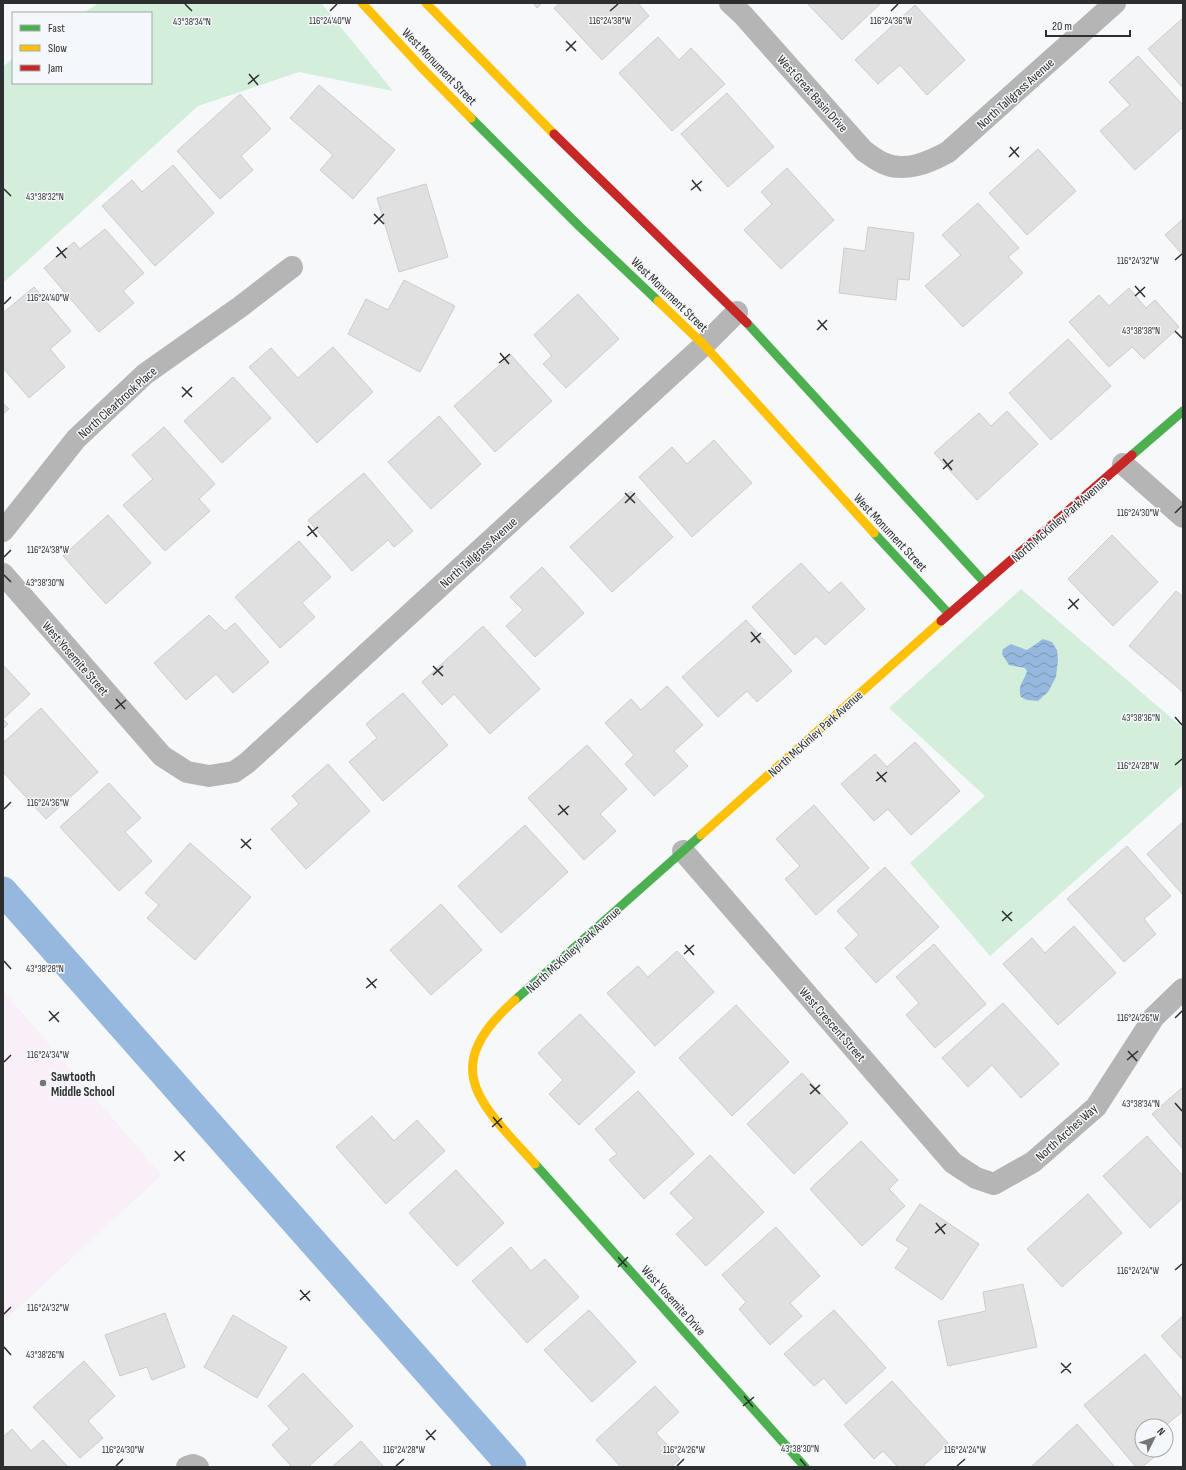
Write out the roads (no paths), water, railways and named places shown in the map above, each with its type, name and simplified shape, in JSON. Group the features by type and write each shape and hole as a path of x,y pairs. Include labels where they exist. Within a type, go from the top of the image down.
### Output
{"street":[{"name":"West Monument Street","path":"362,3 421,67 579,226 704,345 949,614"},
{"path":"426,3 612,192 737,312 985,583"},
{"name":"West Great Basin Drive","path":"730,3 743,15 864,151 884,163 906,167"},
{"name":"North Tallgrass Avenue","path":"906,167 928,163 948,152 1115,3"},
{"name":"North Clearbrook Place","path":"3,531 76,439 145,374 240,307 292,267"},
{"name":"North Tallgrass Avenue","path":"209,776 234,772 247,763 704,345 737,312"},
{"name":"North McKinley Park Avenue","path":"472,1072 472,1055 484,1032 510,1005 949,614 1123,464 1183,410"},
{"path":"1123,464 1183,517"},
{"name":"West Yosemite Street","path":"3,574 162,756 187,772 209,776"},
{"name":"West Crescent Street","path":"683,851 954,1163 976,1178 994,1184"},
{"name":"North Arches Way","path":"994,1184 1033,1162 1096,1107 1154,1017 1183,989"},
{"name":"West Yosemite Drive","path":"472,1072 478,1095 490,1114 805,1467"}],"water":[{"path":"1043,639 1052,642 1057,650 1058,660 1056,677 1048,692 1038,701 1027,700 1021,697 1020,689 1027,671 1025,668 1009,665 1002,654 1003,649 1011,644 1027,650"}],"waterway":[{"path":"3,891 512,1467"}],"place":[{"name":"Sawtooth Middle School","path":"43,1083"}]}
